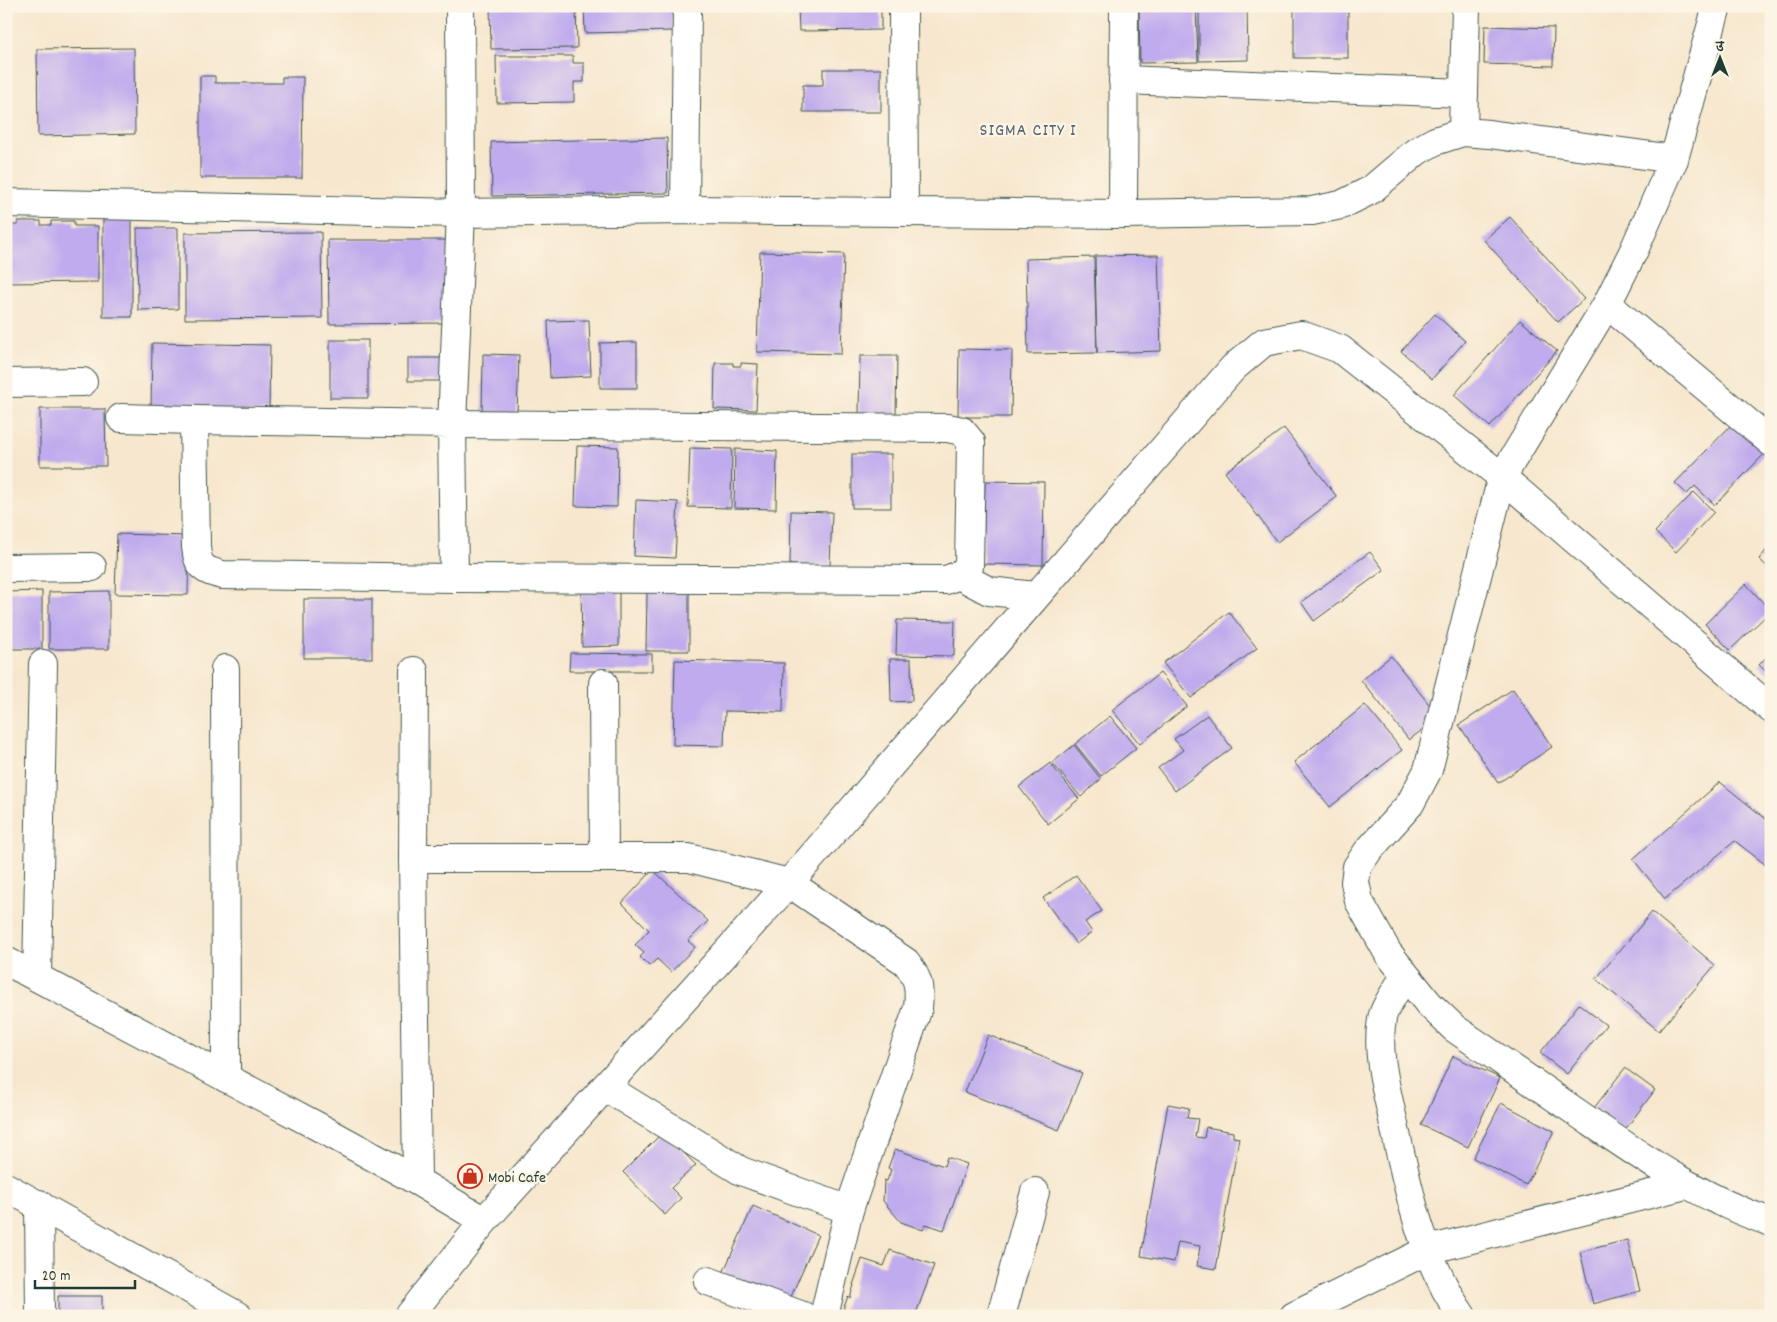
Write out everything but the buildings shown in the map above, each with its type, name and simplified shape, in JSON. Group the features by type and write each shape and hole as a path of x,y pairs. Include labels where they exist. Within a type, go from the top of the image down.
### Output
{"street":[{"path":"454,578 452,424 461,213 460,6"},
{"path":"685,210 687,6"},
{"path":"902,6 904,212"},
{"path":"1124,6 1124,214"},
{"path":"1463,132 1466,6"},
{"path":"1717,6 1674,159 1634,250 1607,304 1502,477 1428,770 1410,804 1368,851 1357,867 1355,882 1359,901 1388,953 1429,1004 1454,1028 1650,1163 1686,1185 1771,1222"},
{"path":"1124,80 1464,93"},
{"path":"6,203 461,213 685,210 1124,214 1312,211 1341,204 1371,190 1416,150 1435,140 1463,132 1674,159"},
{"path":"1607,304 1771,442"},
{"path":"409,1316 484,1221 789,883 1233,368 1264,342 1302,335 1340,349 1502,477 1771,709"},
{"path":"6,383 83,382"},
{"path":"121,418 452,424 948,428 962,431 971,442 969,567 959,575 946,580 222,575 207,571 198,561 196,547 194,420"},
{"path":"6,568 92,567"},
{"path":"959,575 989,591 1036,596"},
{"path":"37,977 43,664"},
{"path":"225,669 226,1078"},
{"path":"414,672 413,858 417,1181"},
{"path":"603,683 604,858"},
{"path":"413,858 689,858 789,883 906,962 916,975 920,991 918,1008 849,1210 824,1316"},
{"path":"6,961 417,1181 484,1221"},
{"path":"1405,976 1382,1016 1381,1065 1408,1192 1441,1282 1462,1316"},
{"path":"605,1087 741,1171 849,1210"},
{"path":"1294,1316 1428,1250 1686,1185"},
{"path":"6,1187 238,1316"},
{"path":"1001,1316 1035,1192"},
{"path":"39,1204 40,1316"},
{"path":"708,1281 802,1316"}],"place":[{"name":"Mobi Cafe","path":"470,1176"}],"district":[{"name":"SIGMA CITY I","path":"1028,129"}]}
